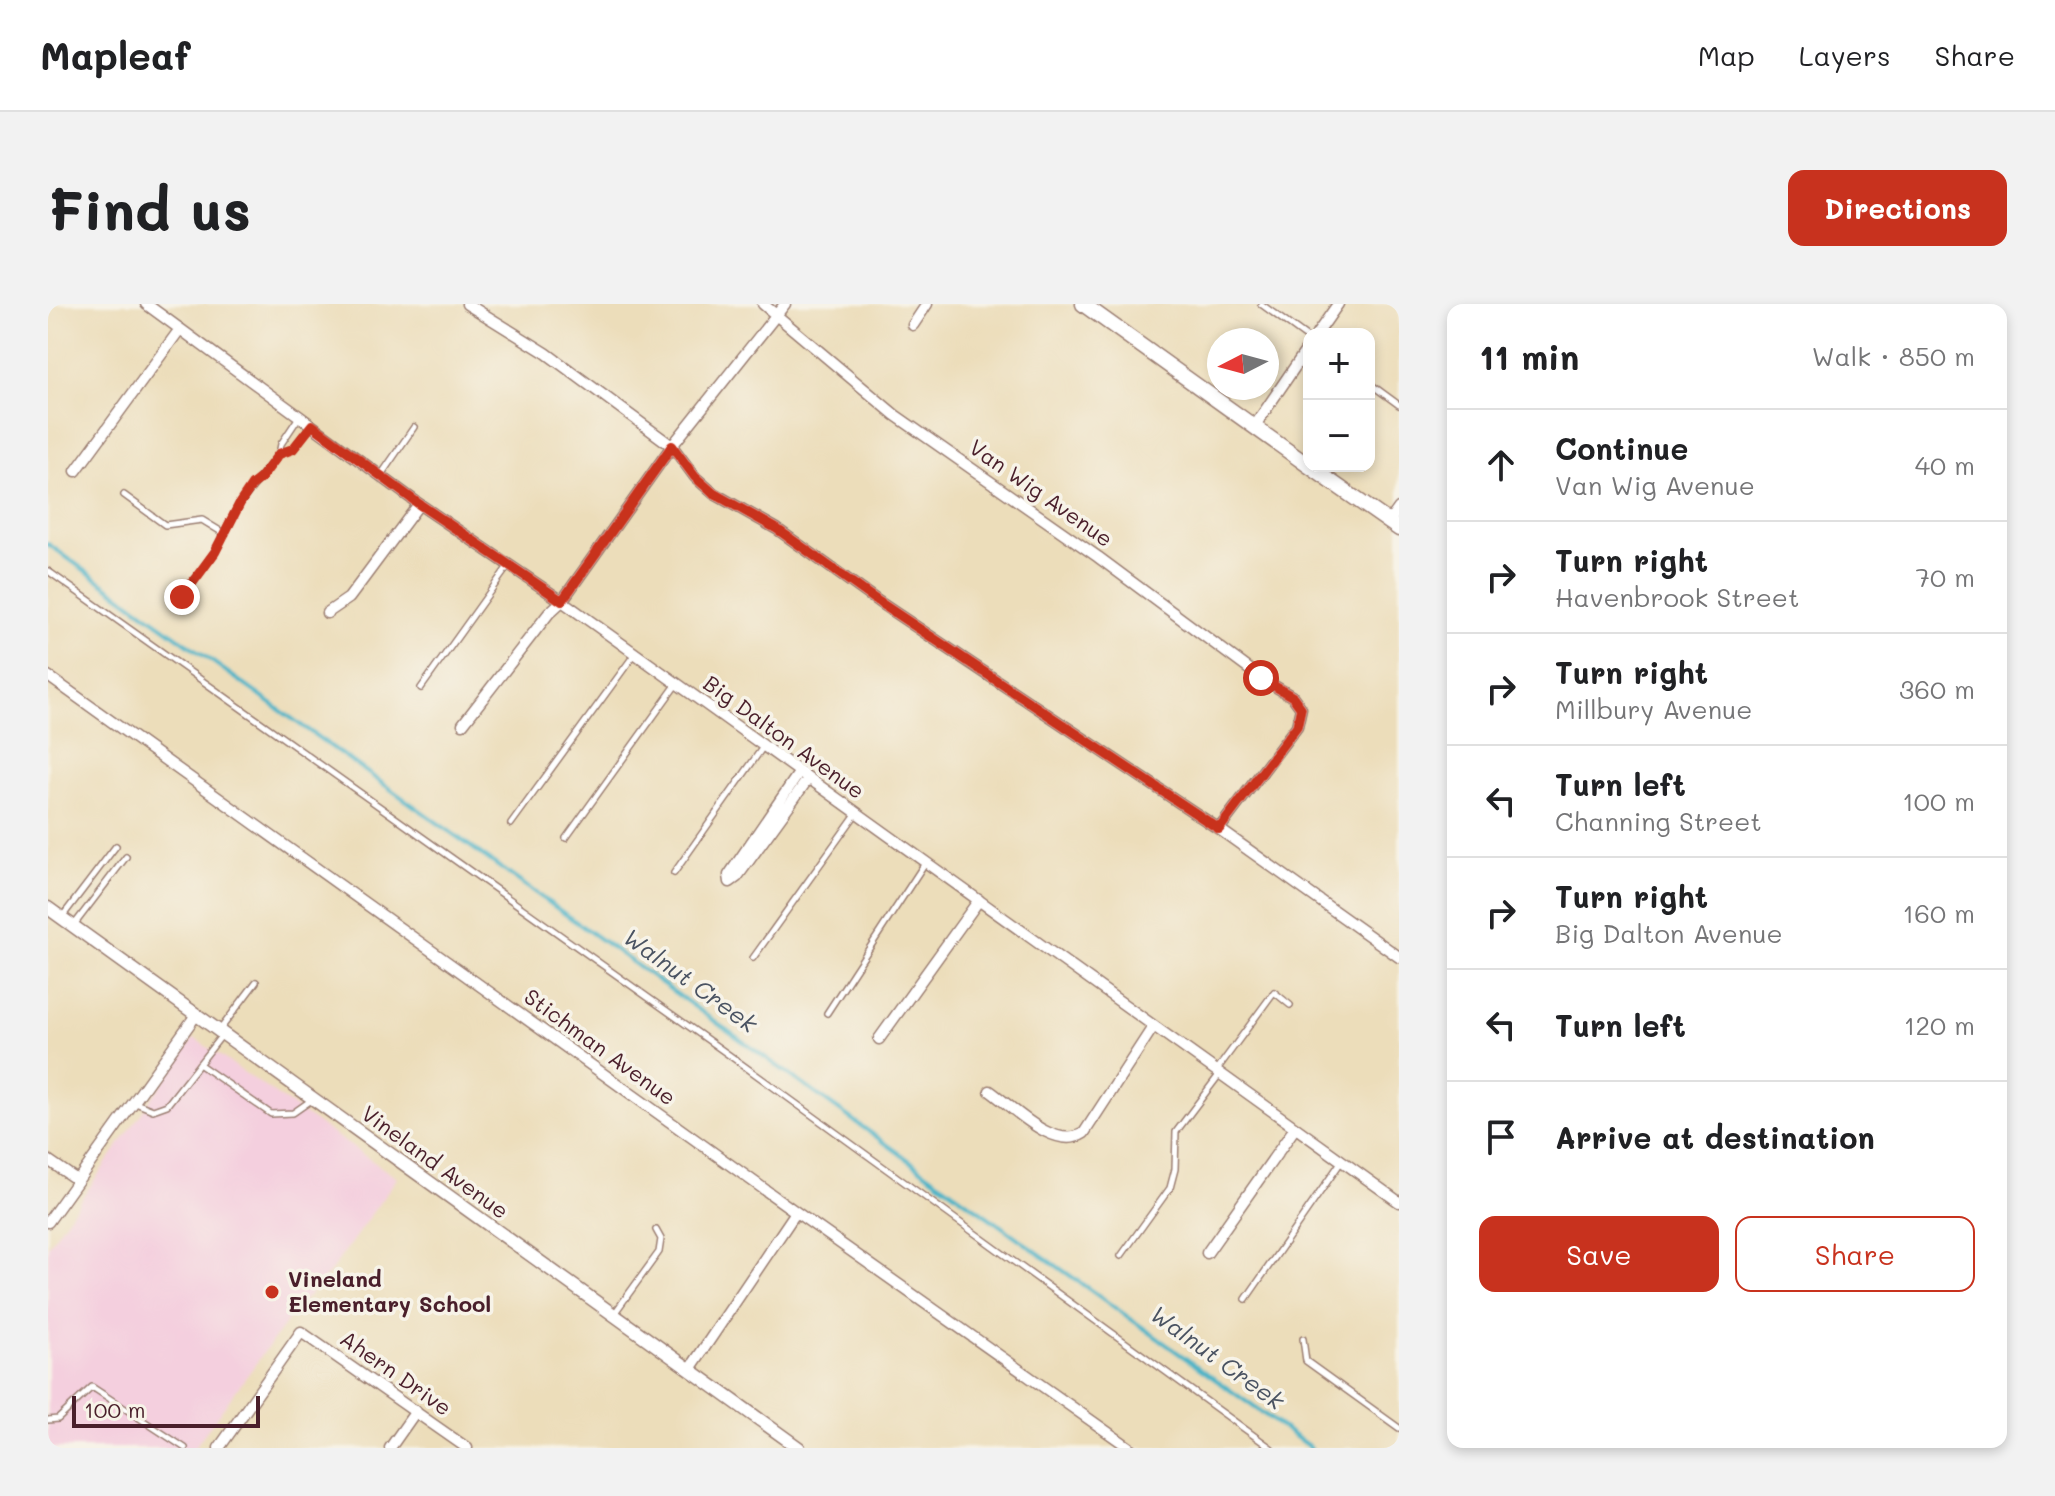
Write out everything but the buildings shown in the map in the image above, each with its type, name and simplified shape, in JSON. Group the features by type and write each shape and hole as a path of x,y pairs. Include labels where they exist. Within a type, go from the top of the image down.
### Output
{"main road":[{"path":"1090,306 1303,462"},
{"path":"1318,472 1394,526"}],"street":[{"name":"Big Dalton Avenue","path":"146,304 419,504 562,601 1399,1202"},
{"path":"467,304 546,353 672,446 695,477 713,493 777,529 879,602 1219,829 1399,957"},
{"name":"Van Wig Avenue","path":"763,304 895,415 1098,557 1261,678 1293,697 1301,708 1297,726 1219,829"},
{"path":"463,724 549,613 562,601 672,446 785,304"},
{"path":"913,325 927,304"},
{"path":"1321,328 1338,304"},
{"path":"76,471 180,329"},
{"path":"1254,427 1303,355"},
{"path":"327,613 349,598 419,504"},
{"path":"1394,526 1399,508"},
{"name":"Stichman Avenue","path":"48,676 1130,1448"},
{"path":"803,776 737,877 730,882 729,875 803,776"},
{"path":"879,1039 979,900"},
{"name":"Vineland Avenue","path":"48,908 799,1448"},
{"path":"48,1222 196,1015"},
{"path":"990,1091 1050,1135 1064,1140 1076,1139 1084,1133 1153,1027"},
{"path":"1207,1253 1295,1128"},
{"path":"48,1160 77,1180"},
{"path":"690,1369 796,1212"},
{"name":"Ahern Drive","path":"219,1448 301,1332 467,1448"},
{"path":"390,1448 416,1411"}],"lane":[{"path":"1261,304 1303,335"},
{"path":"1375,387 1399,405"},
{"path":"182,597 215,552 240,503 279,454 281,444 300,417"},
{"path":"279,454 293,449 312,425"},
{"path":"381,476 414,427"},
{"path":"124,495 165,525 202,520 225,534"},
{"path":"421,688 509,565"},
{"path":"48,571 729,1055 1271,1448"},
{"path":"511,824 634,654"},
{"path":"566,838 676,684"},
{"path":"674,873 763,747"},
{"path":"753,958 856,813"},
{"path":"62,918 116,846"},
{"path":"73,926 126,857"},
{"path":"827,1013 926,862"},
{"path":"133,1101 147,1110 167,1105 256,982"},
{"path":"1121,1256 1170,1188 1175,1169 1176,1132 1274,992 1290,1005"},
{"path":"199,1064 271,1114 293,1113 313,1099"},
{"path":"1246,1299 1342,1161"},
{"path":"614,1315 659,1252 661,1239 656,1230"},
{"path":"1303,1339 1306,1361 1399,1428"},
{"path":"48,1420 58,1419 92,1387 185,1448"}],"shaded area":[{"path":"194,1038 397,1178 331,1271 295,1310 194,1448 48,1448 48,1246"}],"waterway":[{"name":"Walnut Creek","path":"48,544 1311,1448"}],"place":[{"name":"Vineland Elementary School","path":"272,1292"}],"route":[{"path":"182,597 215,552 252,485 279,454 293,449 312,425 419,504 562,601 672,446 695,477 713,493 777,529 879,602 1219,829 1297,726 1301,708 1293,697 1261,678"}]}
